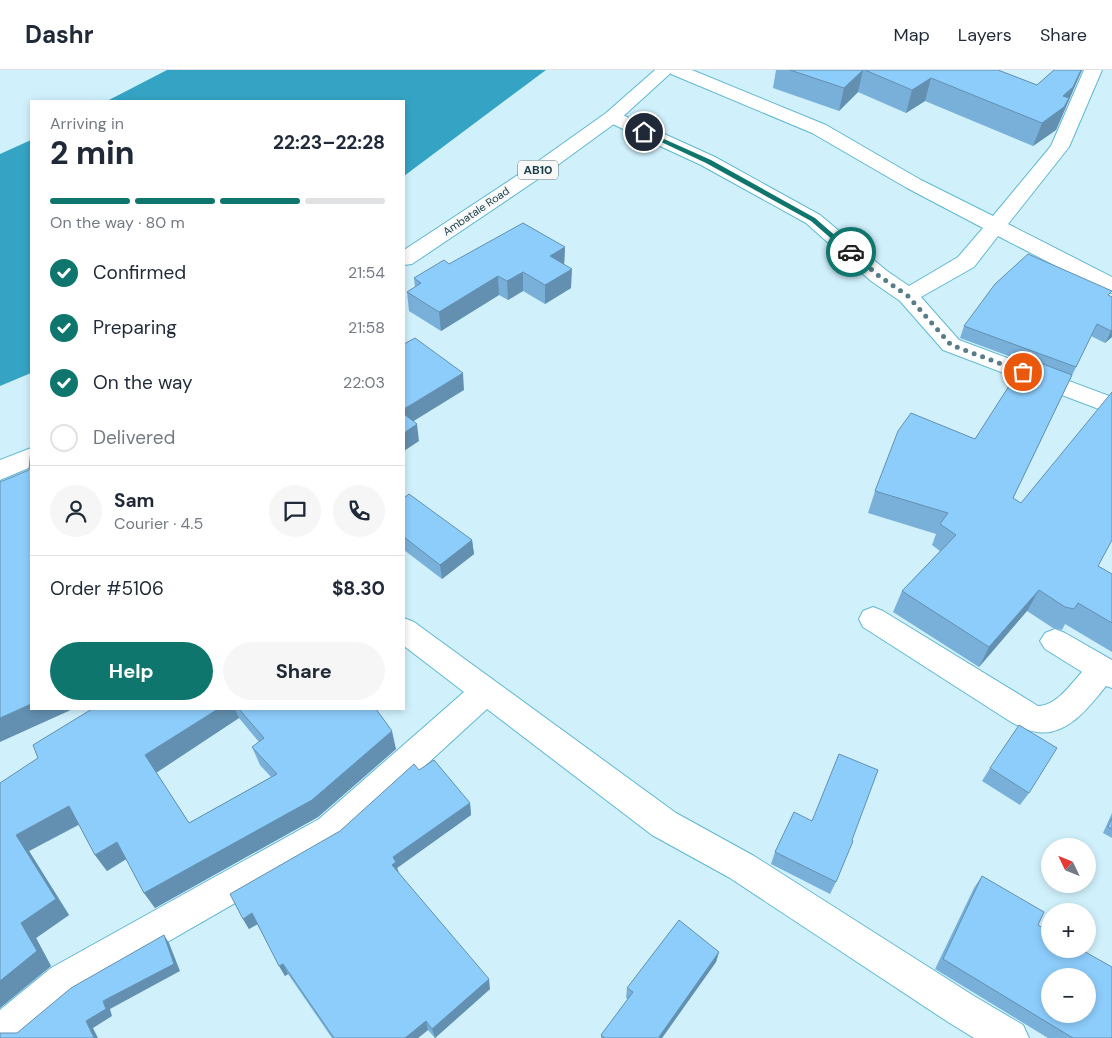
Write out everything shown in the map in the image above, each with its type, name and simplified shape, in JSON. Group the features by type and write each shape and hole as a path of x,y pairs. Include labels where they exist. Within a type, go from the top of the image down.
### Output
{"street":[{"name":"Ambatale Road","path":"405,258 612,117 666,70"},
{"path":"677,70 819,129 914,184 1112,286"},
{"path":"908,296 966,262 995,227 1060,147 1093,70"},
{"path":"612,117 708,162 813,220 879,276 908,296 951,345 1112,406"},
{"path":"0,471 30,457"},
{"path":"873,619 1022,713 1038,720 1058,716 1107,672 1055,641"},
{"path":"405,631 664,824 742,867 961,1009 1010,1038"},
{"path":"0,1034 64,981 331,830 485,692"}],"water":[{"path":"167,70 546,70 405,175 405,100 109,100"},
{"path":"30,140 30,373 0,386 0,154"}],"building":[{"path":"790,70 863,70 844,88"},
{"path":"865,70 998,70 1037,85 1054,70 1081,70 1073,87 1063,96 1069,98 1064,107 1042,123 931,78 912,90"},
{"path":"523,223 565,247 550,256 572,269 545,285 523,272 507,281 498,276 439,312 407,292 421,283 414,278 444,260 449,264"},
{"path":"1028,254 1112,291 1108,295 1112,297 1112,329 1111,331 1097,324 1076,367 964,326 995,284"},
{"path":"415,338 463,373 405,408 405,343"},
{"path":"1027,358 1072,375 1013,498 1021,503 1112,392 1112,540 1098,566 1112,574 1112,623 1078,603 1074,609 1065,607 1039,590 989,647 902,591 956,535 940,524 948,513 875,491 898,431 911,413 975,439"},
{"path":"405,415 417,424 405,432"},
{"path":"30,460 30,704 0,718 0,482 29,470"},
{"path":"409,494 472,540 440,565 405,538 405,497"},
{"path":"90,710 216,710 145,755 189,823 277,774 252,747 264,738 240,710 377,710 392,731 312,800 144,893 117,842 95,855 69,806 16,835 56,899 21,923 37,951 0,981 0,783 38,758 33,745"},
{"path":"1019,725 1057,748 1029,793 990,768"},
{"path":"839,754 878,770 853,841 836,882 775,852 794,812 812,821"},
{"path":"434,760 470,803 393,857 396,862 392,865 489,979 432,1029 426,1021 405,1038 334,1038 283,964 279,966 252,913 243,919 230,894 340,831 414,764 419,770"},
{"path":"1112,818 1112,829 1108,827"},
{"path":"982,876 1041,910 1041,918 1038,925 1041,927 1041,958 1096,958 1112,967 1112,1038 1073,1038 1048,1023 1096,1023 1096,968 1041,968 1041,1019 943,959"},
{"path":"679,920 719,952 659,1037 661,1038 605,1038 601,1035 633,992 627,988"},
{"path":"164,935 174,964 103,1001 106,1009 86,1021 94,1038 0,1038 0,1033 17,1033 71,988"}],"way so far":[{"path":"851,252 879,276 908,296 951,345 1023,372"}],"route":[{"path":"644,132 708,162 813,220 851,252"}]}
